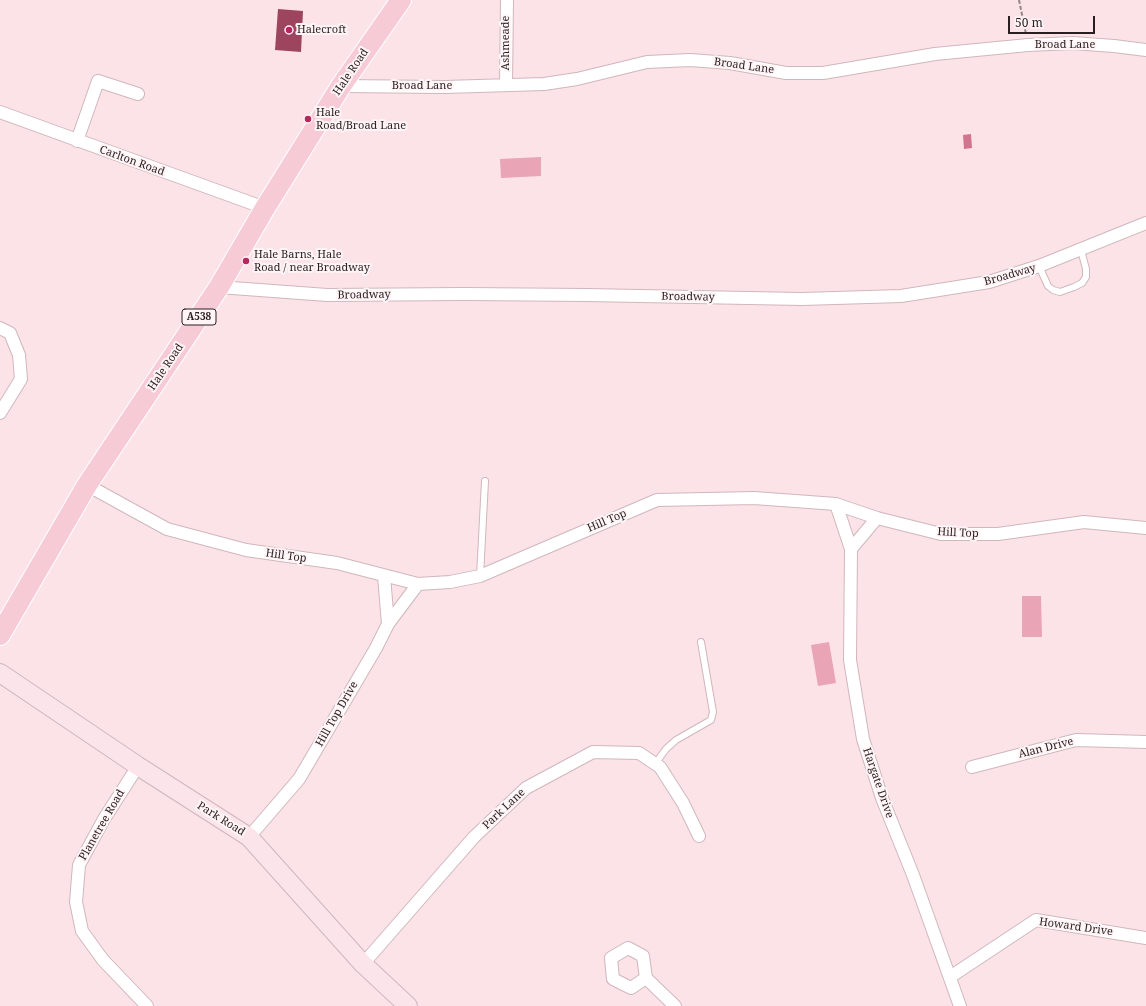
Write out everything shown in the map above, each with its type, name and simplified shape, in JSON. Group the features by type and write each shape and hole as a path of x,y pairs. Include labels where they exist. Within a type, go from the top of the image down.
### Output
{"main road":[{"name":"Hale Road","path":"0,635 87,485 219,287 265,208 341,86 401,0"},
{"name":"Park Road","path":"0,673 138,766 250,837 364,964 408,1006"}],"street":[{"name":"Ashmeade","path":"506,85 507,0"},
{"name":"Broad Lane","path":"341,86 446,87 544,84 576,80 648,62 690,60 730,63 786,73 823,73 935,54 1028,45 1073,43 1146,50"},
{"path":"77,141 98,81 138,94"},
{"name":"Carlton Road","path":"0,112 265,208"},
{"name":"Broadway","path":"219,287 327,295 555,295 802,299 901,296 989,282 1039,266 1081,250 1146,222"},
{"path":"0,328 10,333 19,354 21,379 0,414"},
{"name":"Hill Top","path":"87,485 167,529 246,550 337,563 418,584 450,582 480,576 657,500 754,498 836,504 877,518 941,534 998,534 1084,522 1146,528"},
{"name":"Hargate Drive","path":"836,504 852,549 850,660 863,739 882,798 913,875 960,1006"},
{"path":"852,549 877,518"},
{"path":"384,576 388,624"},
{"name":"Hill Top Drive","path":"250,837 299,779 376,648 388,624 418,584"},
{"name":"Alan Drive","path":"972,767 1076,740 1146,742"},
{"name":"Park Lane","path":"364,964 474,836 526,788 593,752 639,754 660,767 682,803 699,836"},
{"name":"Planetree Road","path":"138,766 104,819 79,865 76,902 82,931 103,960 147,1006"},
{"name":"Howard Drive","path":"950,977 1036,920 1146,938"},
{"path":"646,978 675,1006"}],"lane":[{"path":"1039,266 1048,286 1053,290 1060,292 1074,287 1082,282 1086,277 1086,269 1081,250"},
{"path":"480,576 485,480"},
{"path":"655,764 666,749 676,740 710,720 713,712 701,642"}],"path":[{"path":"1019,0 1028,45"}],"shaded area":[{"path":"971,134 972,148 964,149 963,135"},
{"path":"541,157 541,176 501,178 500,159"},
{"path":"1022,596 1041,596 1042,637 1022,637"},
{"path":"829,642 836,683 818,686 811,645"}],"building":[{"name":"Halecroft","path":"278,9 303,11 301,52 275,50"}],"place":[{"name":"Halecroft","path":"289,30"},
{"name":"Hale Road/Broad Lane","path":"308,119"},
{"name":"Hale Barns, Hale Road / near Broadway","path":"246,261"}]}
